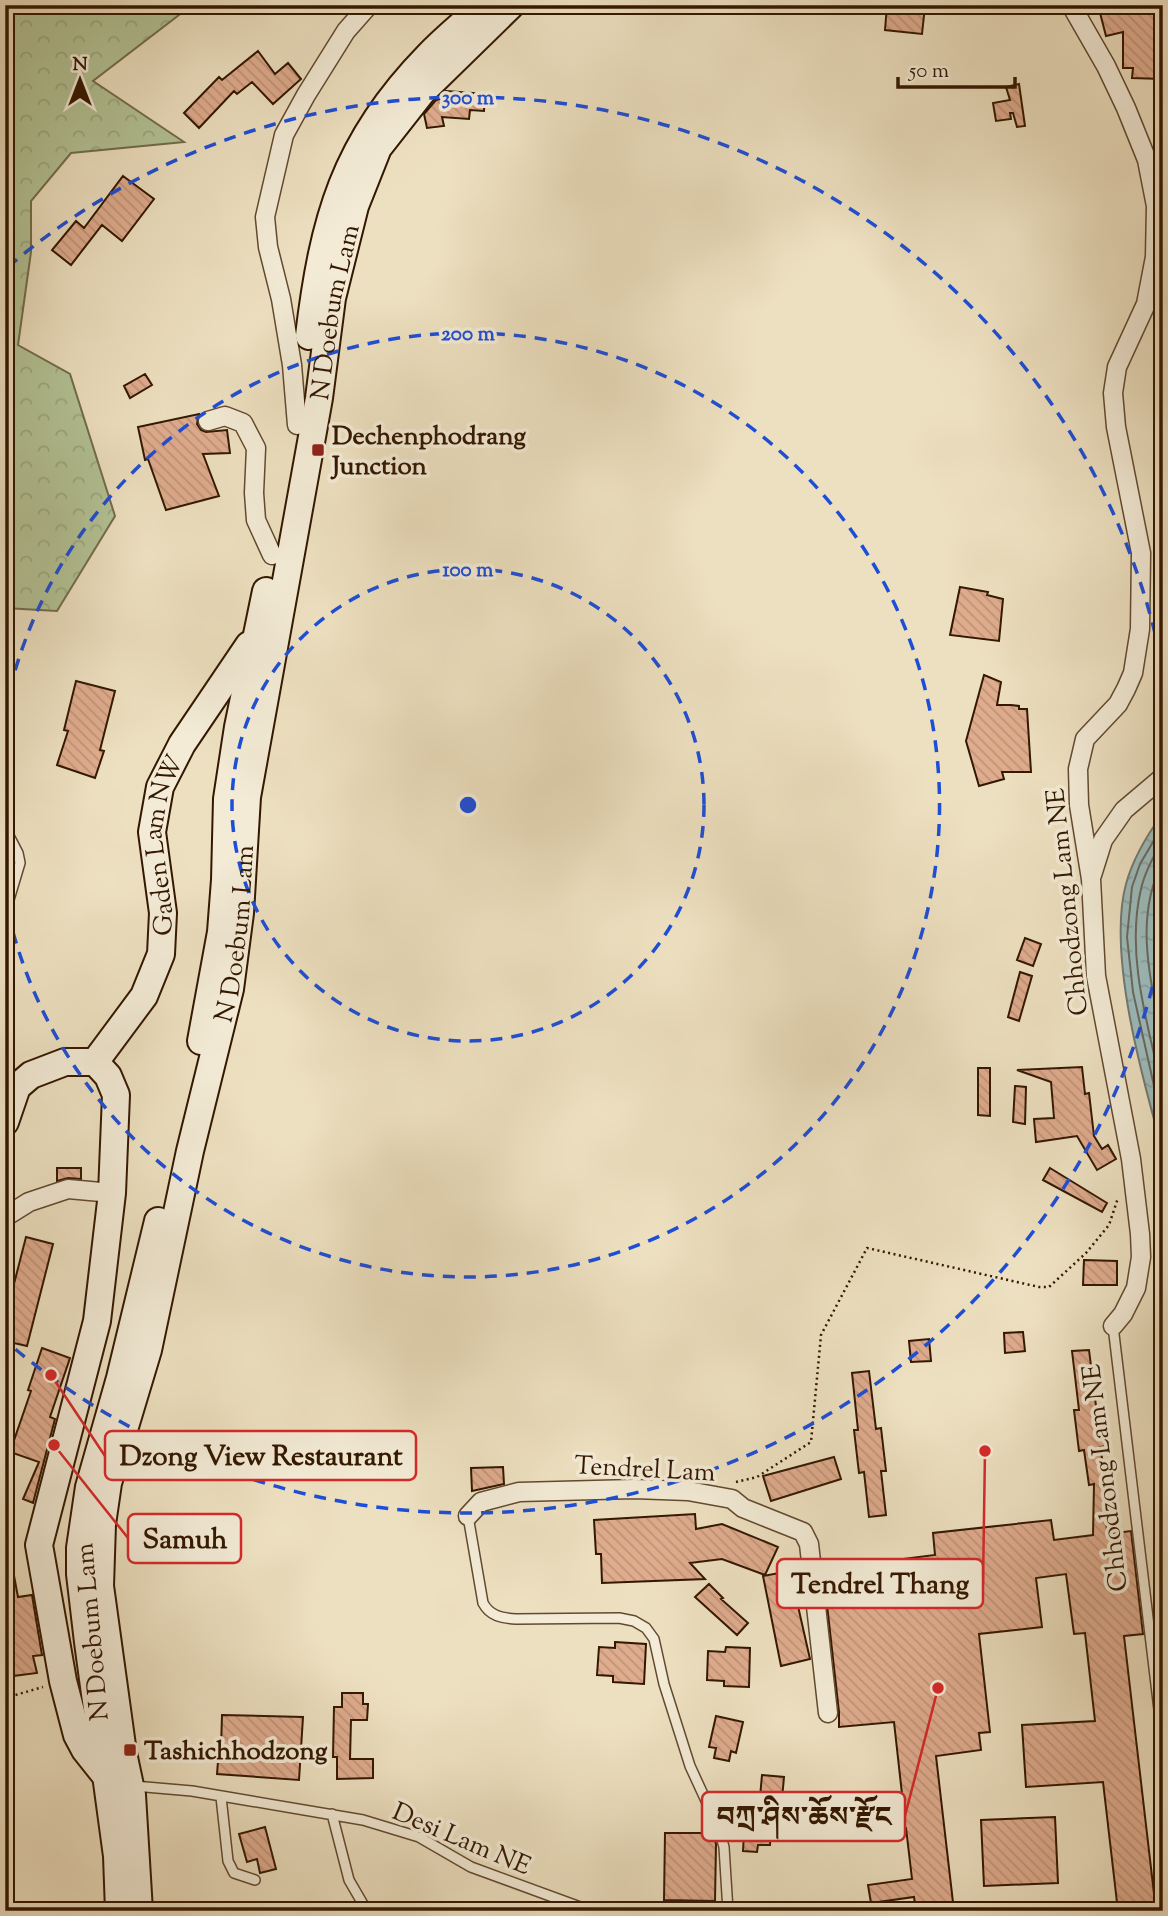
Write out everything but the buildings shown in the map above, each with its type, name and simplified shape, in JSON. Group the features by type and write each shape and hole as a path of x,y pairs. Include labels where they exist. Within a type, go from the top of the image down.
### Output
{"main road":[{"name":"N Doebum Lam","path":"139,1911 115,1782 102,1743 80,1574 83,1520 89,1487 120,1378 205,1020 221,932 227,799 238,727 297,425 321,251 329,217 343,178 369,130 428,55 484,5"},
{"name":"N Doebum Lam","path":"119,1911 115,1782 123,1753 100,1586 102,1524 108,1483 148,1350 190,1151 230,989 240,913 247,797 319,398 332,298 355,206 378,148 422,92 511,5"},
{"name":"Gaden Lam NW","path":"95,1062 144,996 161,954 163,912 152,832 160,787 182,744 256,634"},
{"path":"5,1122 17,1087 31,1075 65,1062 95,1062 108,1076 116,1095 112,1193 97,1321 39,1545 63,1681 77,1735 85,1750 115,1782"},
{"path":"70,1711 102,1743"}],"street":[{"path":"297,425 292,365 281,299 268,247 265,217 284,135 346,32 369,5"},
{"name":"Chhodzong Lam NE","path":"1071,5 1106,66 1126,108 1147,160 1160,204 1155,257 1146,304 1117,368 1113,393 1116,426 1141,553 1140,629 1133,673 1126,689 1118,704 1085,740 1078,769 1079,805 1091,878 1096,976 1130,1159 1141,1257 1136,1288 1123,1314 1113,1326"},
{"path":"208,421 225,416 243,423 256,448 256,520 272,555"},
{"path":"1091,878 1103,840 1124,810 1163,777"},
{"path":"5,1217 29,1202 68,1189 112,1193"},
{"name":"Tendrel Lam","path":"468,1516 481,1502 519,1492 634,1489 688,1491 732,1499 743,1508 803,1532 809,1544 828,1713"}],"lane":[{"path":"5,828 18,853 20,863 5,913"},
{"name":"Chhodzong Lam NE","path":"1113,1326 1163,1744"},
{"path":"468,1516 486,1610 499,1618 619,1618 634,1621 646,1628 653,1639 690,1766 719,1829 724,1847 728,1911"},
{"name":"Desi Lam NE","path":"115,1782 192,1791 363,1820 419,1837 471,1867 591,1911"},
{"path":"222,1797 228,1861 234,1873 255,1880"},
{"path":"331,1815 349,1880 367,1911"}],"path":[{"path":"732,1499 736,1480 757,1477 811,1442 821,1335 867,1248 1049,1287 1086,1253 1109,1226 1119,1196"},
{"path":"5,1698 63,1681"}],"green space":[{"path":"5,5 192,5 93,81 184,142 71,153 31,201 31,252 18,345 70,374 115,516 57,611 5,608"}],"water":[{"path":"1163,813 1163,1152 1130,1018 1124,981 1121,913 1132,865"}],"place":[{"name":"Dechenphodrang Junction","path":"318,450"},
{"name":"Dzong View Restaurant","path":"51,1375"},
{"name":"Samuh","path":"54,1445"},
{"name":"Tendrel Thang","path":"985,1451"},
{"name":"བཀྲ་ཤིས་ཆོས་རྫོང","path":"938,1688"},
{"name":"Tashichhodzong","path":"130,1750"}]}
